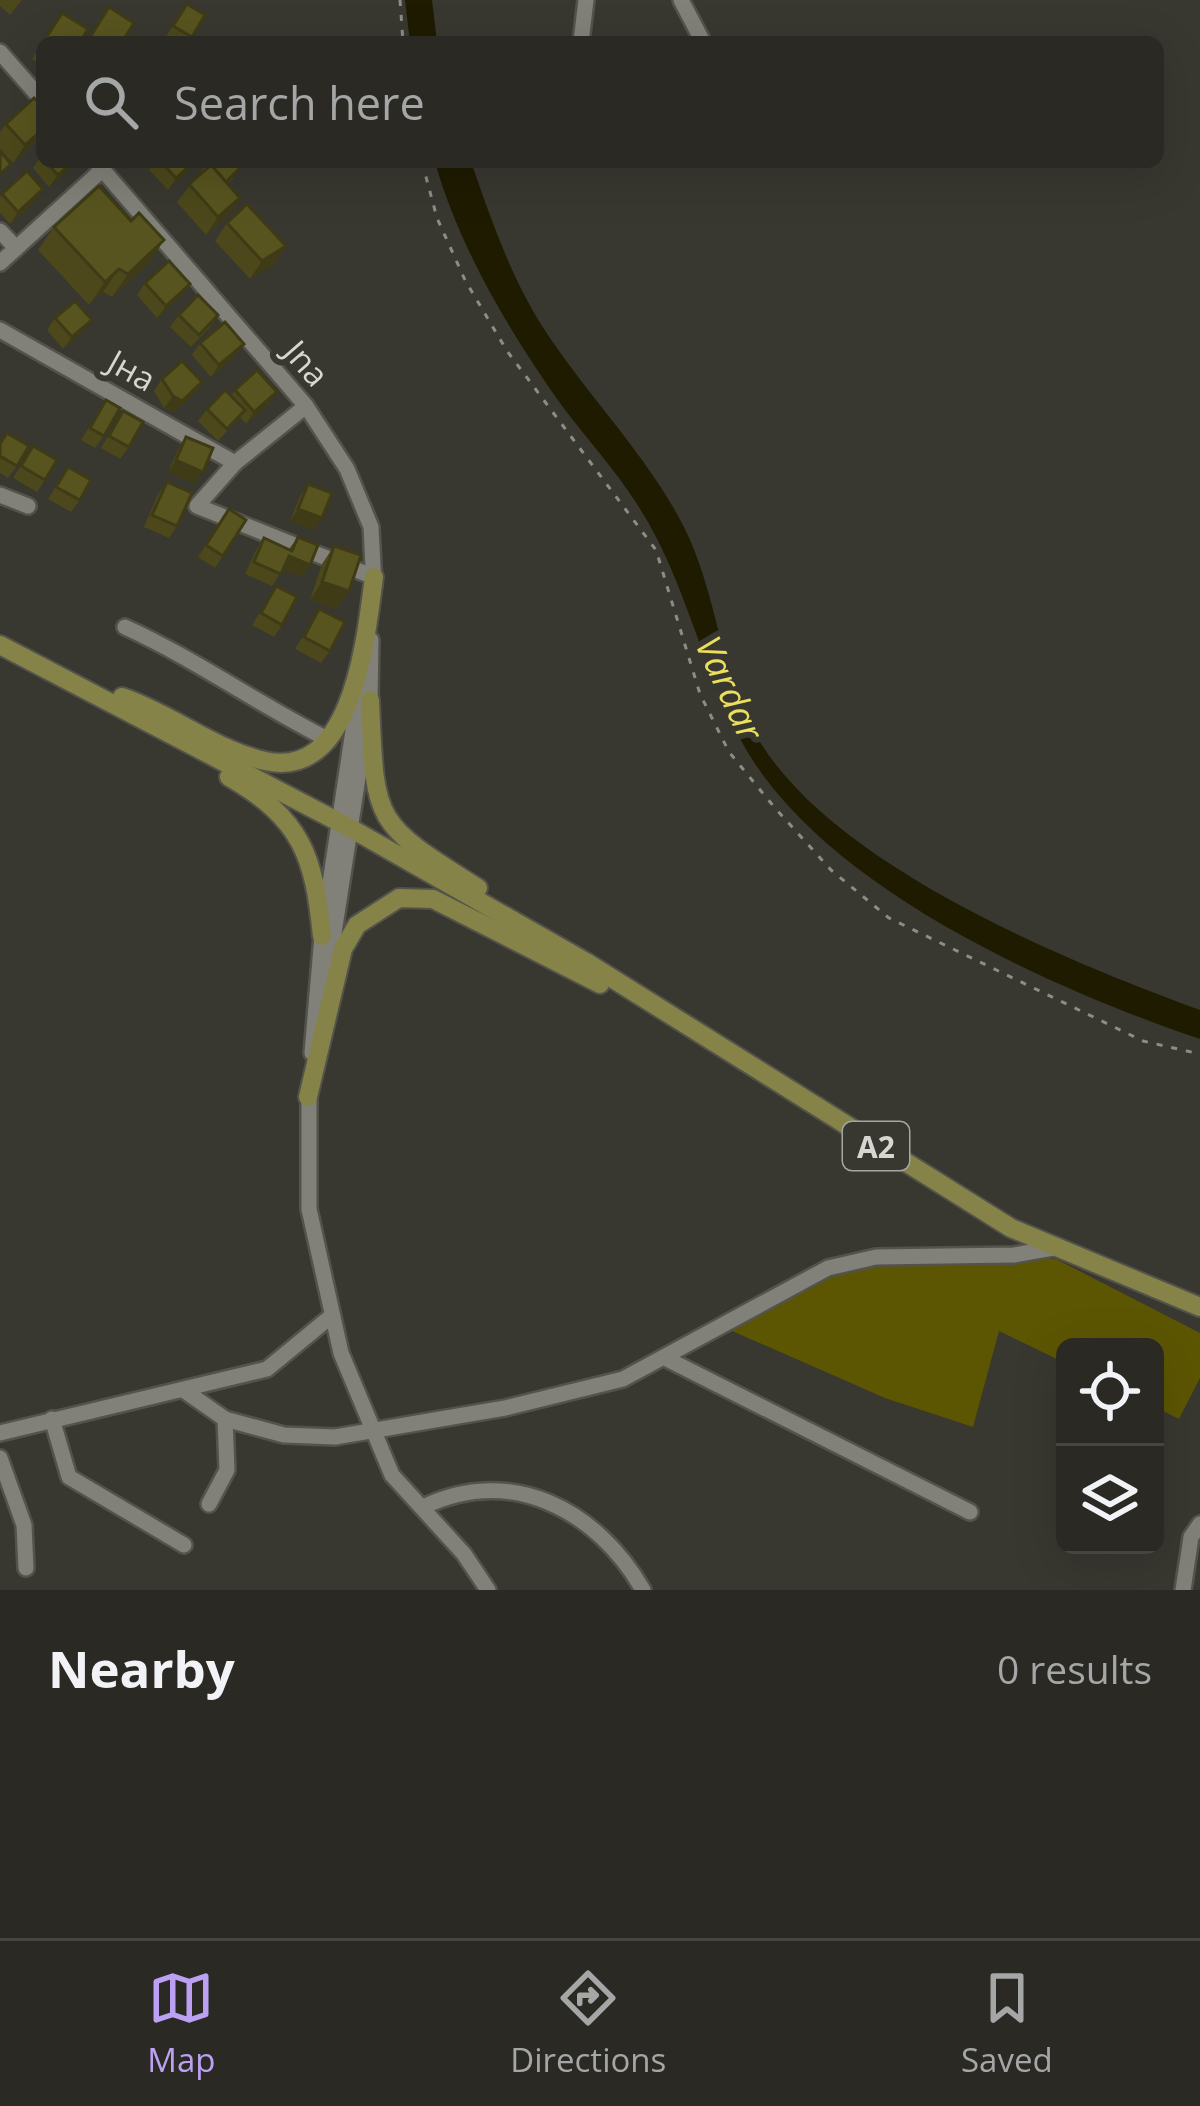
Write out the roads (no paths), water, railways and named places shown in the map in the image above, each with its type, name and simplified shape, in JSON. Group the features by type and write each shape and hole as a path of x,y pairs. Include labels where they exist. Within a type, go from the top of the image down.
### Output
{"main road":[{"path":"66,678 137,702 266,761 288,762 329,740 340,724 365,646 374,578"},
{"name":"A2","path":"0,645 345,825 586,962 862,1138 1054,1248 1200,1306"},
{"path":"66,678 255,793 292,827 307,847 322,936"},
{"path":"370,700 373,785 385,819 412,846 535,923 586,962"},
{"path":"308,1096 343,949 357,925 399,898 433,899 704,1036"}],"street":[{"path":"582,36 586,0"},
{"path":"681,0 700,36"},
{"path":"0,52 36,93"},
{"path":"0,263 97,168"},
{"name":"Jna","path":"101,168 306,406 347,469 371,526 370,647"},
{"path":"0,231 16,248"},
{"name":"Јна","path":"0,331 236,463"},
{"path":"306,406 236,463 197,506 374,578"},
{"path":"0,495 28,506"},
{"path":"125,627 201,664 253,701 329,740"},
{"path":"370,647 370,700 322,936 308,1096 309,1209 329,1318 392,1475 488,1590"},
{"path":"308,1096 370,647"},
{"path":"185,1390 226,1419 284,1435 335,1437 605,1385 667,1359 827,1268 876,1257 1014,1255 1054,1248"},
{"path":"0,1433 267,1369 329,1318"},
{"path":"667,1359 970,1513"},
{"path":"52,1419 62,1466 77,1485 184,1545"},
{"path":"209,1504 227,1470 226,1419"},
{"path":"0,1458 23,1525 26,1568"},
{"path":"423,1507 503,1490 564,1506 621,1552 643,1590"},
{"path":"1183,1590 1191,1537 1200,1524"}],"water":[{"path":"405,0 432,0 436,36 409,36"},
{"name":"Vardar","path":"437,168 473,168 532,310 677,514 699,564 748,720 780,770 826,816 883,859 947,898 1081,963 1200,1010 1200,1039 1076,992 945,926 883,887 827,843 779,796 728,714 654,533 504,318"}]}
